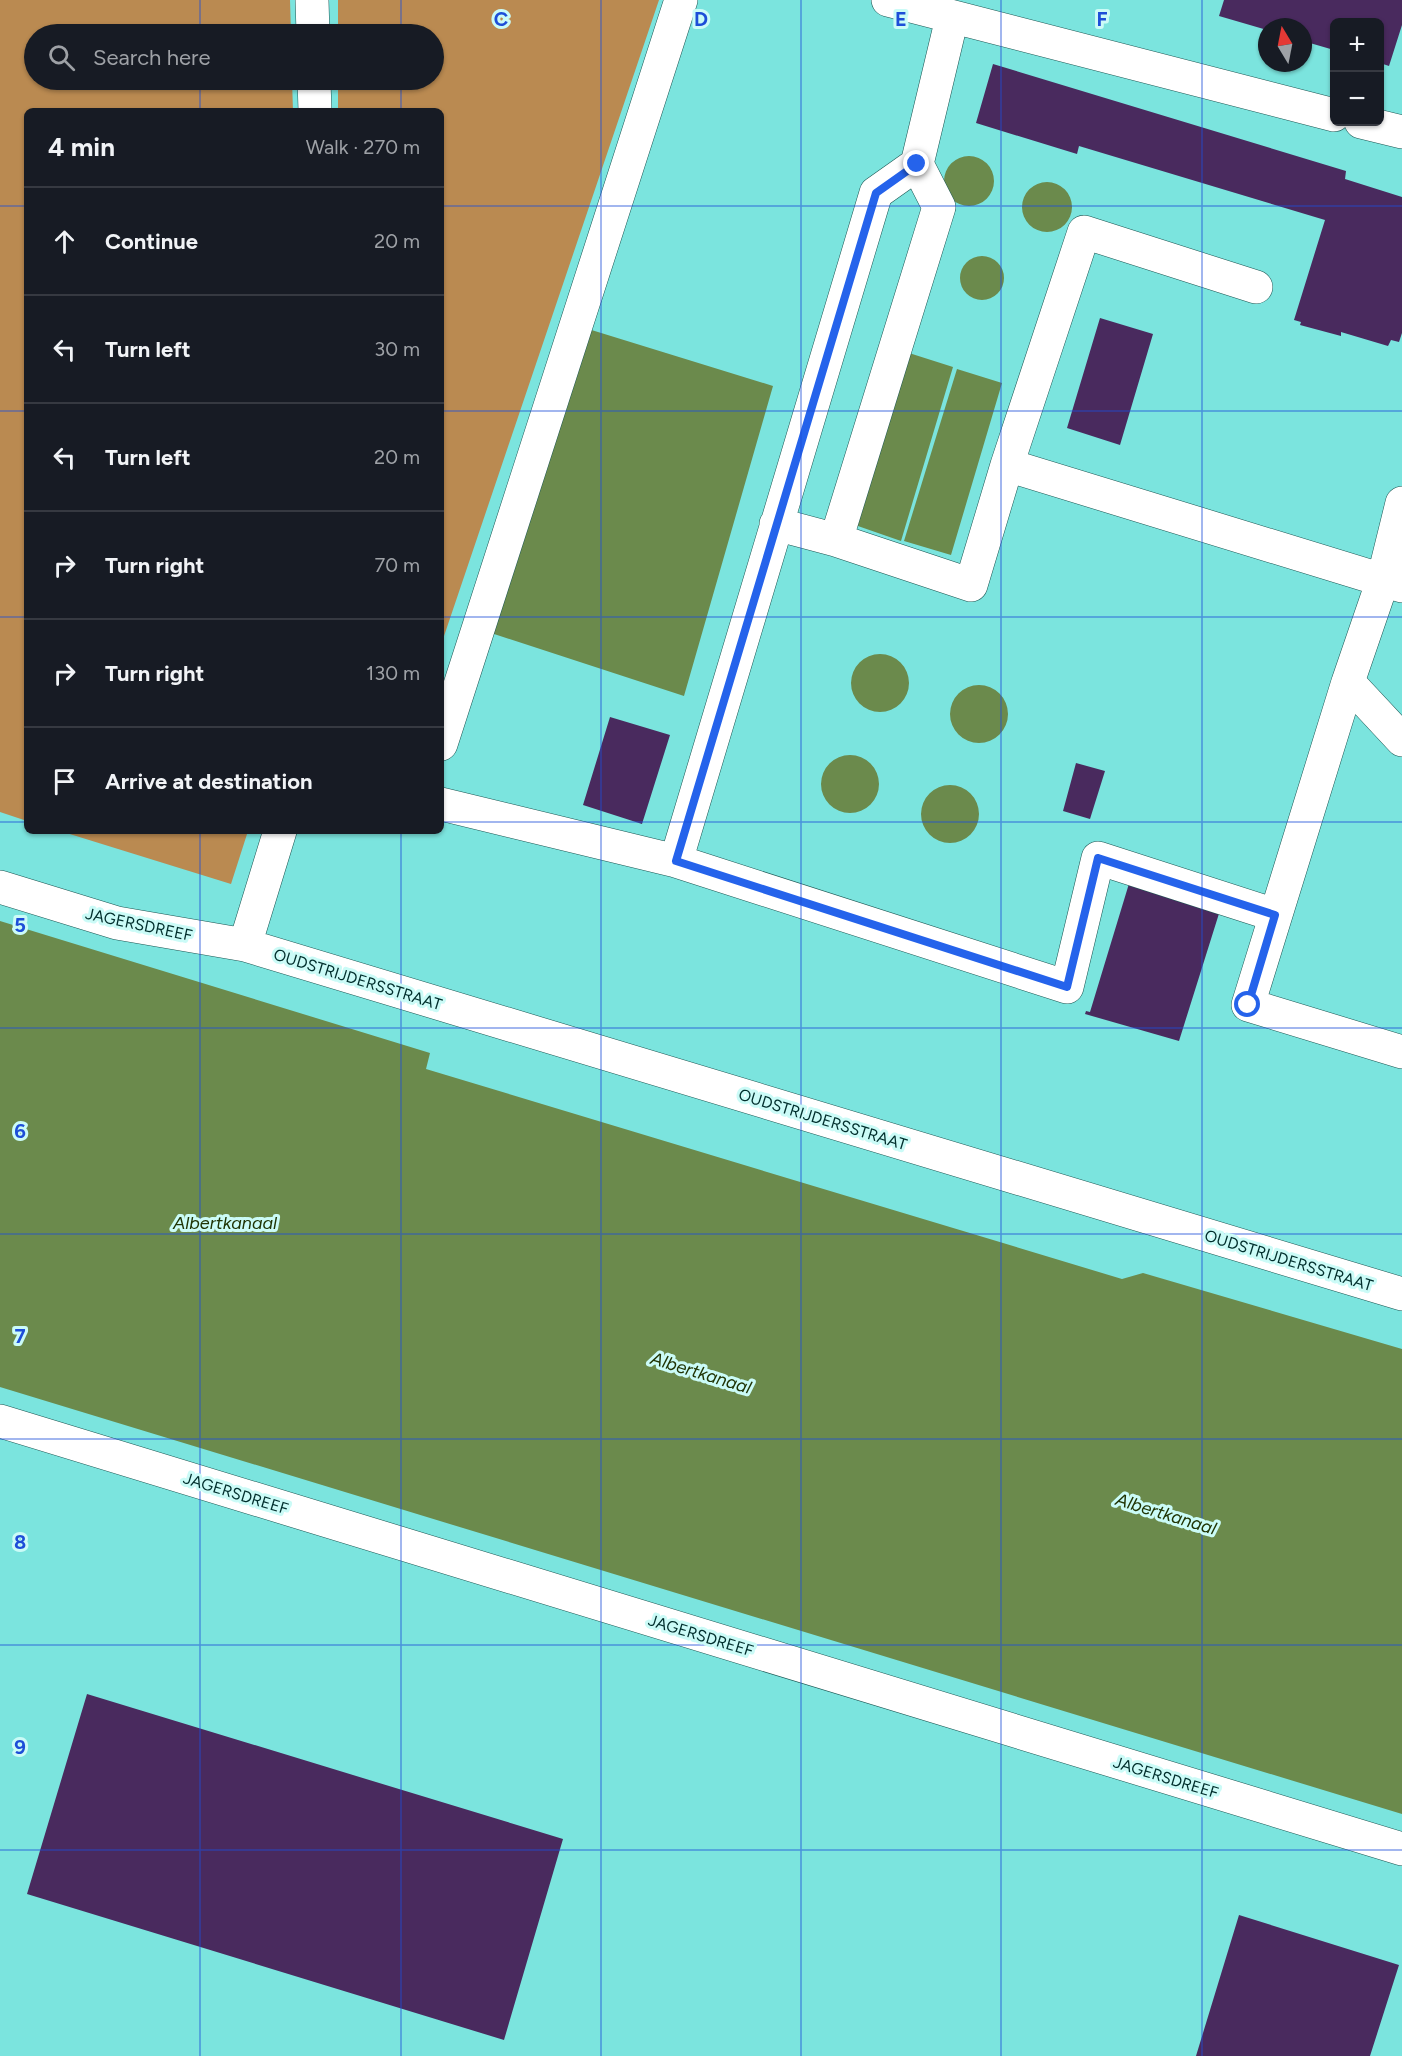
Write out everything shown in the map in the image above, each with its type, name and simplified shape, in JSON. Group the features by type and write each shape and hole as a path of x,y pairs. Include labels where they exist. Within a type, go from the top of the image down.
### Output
{"street":[{"path":"312,0 313,24"},
{"path":"444,735 681,0"},
{"path":"888,0 1330,114"},
{"path":"836,540 939,207 917,164 952,18"},
{"path":"314,90 315,108"},
{"path":"1377,126 1402,132"},
{"path":"676,861 876,193 917,164"},
{"path":"776,524 836,540 971,585 1007,465 1084,232 1256,287"},
{"path":"1007,465 1393,583"},
{"path":"1402,503 1393,583 1348,682 1248,1005 1402,1052"},
{"path":"1348,682 1402,740"},
{"path":"444,805 676,861 1067,987 1098,858 1275,915"},
{"path":"245,945 279,834"},
{"name":"JAGERSDREEF","path":"0,887 117,923 245,945"},
{"name":"OUDSTRIJDERSSTRAAT","path":"245,945 1402,1294"},
{"name":"JAGERSDREEF","path":"0,1421 1402,1849"}],"shaded area":[{"path":"0,0 290,0 291,24 24,24 24,90 292,90 293,108 24,108 24,820 0,812"},
{"path":"338,0 659,0 444,636 444,108 338,108 338,90 444,90 444,24 338,24"},
{"path":"70,834 247,834 231,884"}],"water":[{"path":"964,156 974,156 987,163 994,176 994,186 987,199 974,206 964,206 955,202 948,195 944,186 944,176 948,167 955,160"},
{"path":"1042,182 1052,182 1065,189 1072,202 1072,212 1065,225 1052,232 1042,232 1033,228 1026,221 1022,212 1022,202 1026,193 1033,186"},
{"path":"982,256 991,257 998,262 1003,269 1003,287 998,294 991,299 982,300 973,299 966,294 961,287 960,278 961,269 966,262 973,257"},
{"path":"585,328 773,386 684,696 491,633"},
{"path":"909,353 953,367 901,541 855,525"},
{"path":"957,369 1002,383 951,555 904,541"},
{"path":"874,654 886,654 901,662 909,677 909,689 901,704 886,712 874,712 859,704 851,689 851,677 859,662"},
{"path":"973,685 985,685 1000,693 1008,708 1008,720 1000,735 985,743 973,743 958,735 950,720 950,708 958,693"},
{"path":"844,755 856,755 871,763 879,778 879,790 871,805 856,813 844,813 829,805 821,790 821,778 829,763"},
{"path":"944,785 956,785 971,793 979,808 979,820 971,835 956,843 944,843 929,835 921,820 921,808 929,793"},
{"name":"Albertkanaal","path":"0,921 430,1053 426,1069 1122,1279 1143,1273 1402,1349 1402,1814 0,1387"}],"building":[{"path":"1224,0 1402,0 1402,25 1389,66 1384,64 1384,18 1330,18 1330,49 1312,44 1312,18 1258,18 1258,27 1219,16"},
{"path":"993,64 1346,171 1345,179 1402,197 1402,333 1399,342 1391,340 1388,346 1341,332 1341,336 1300,325 1301,322 1294,320 1325,220 1079,146 1077,154 976,123"},
{"path":"1100,318 1153,334 1120,445 1067,428"},
{"path":"610,717 670,735 642,824 583,805"},
{"path":"1076,763 1105,771 1090,819 1063,811"},
{"path":"1131,877 1222,904 1179,1041 1085,1014 1086,1011 1090,1012"},
{"path":"87,1694 563,1839 504,2040 27,1894"},
{"path":"1239,1915 1399,1965 1370,2056 1196,2056"}],"route":[{"path":"917,164 876,193 676,861 1067,987 1098,858 1275,915 1248,1005"}]}
